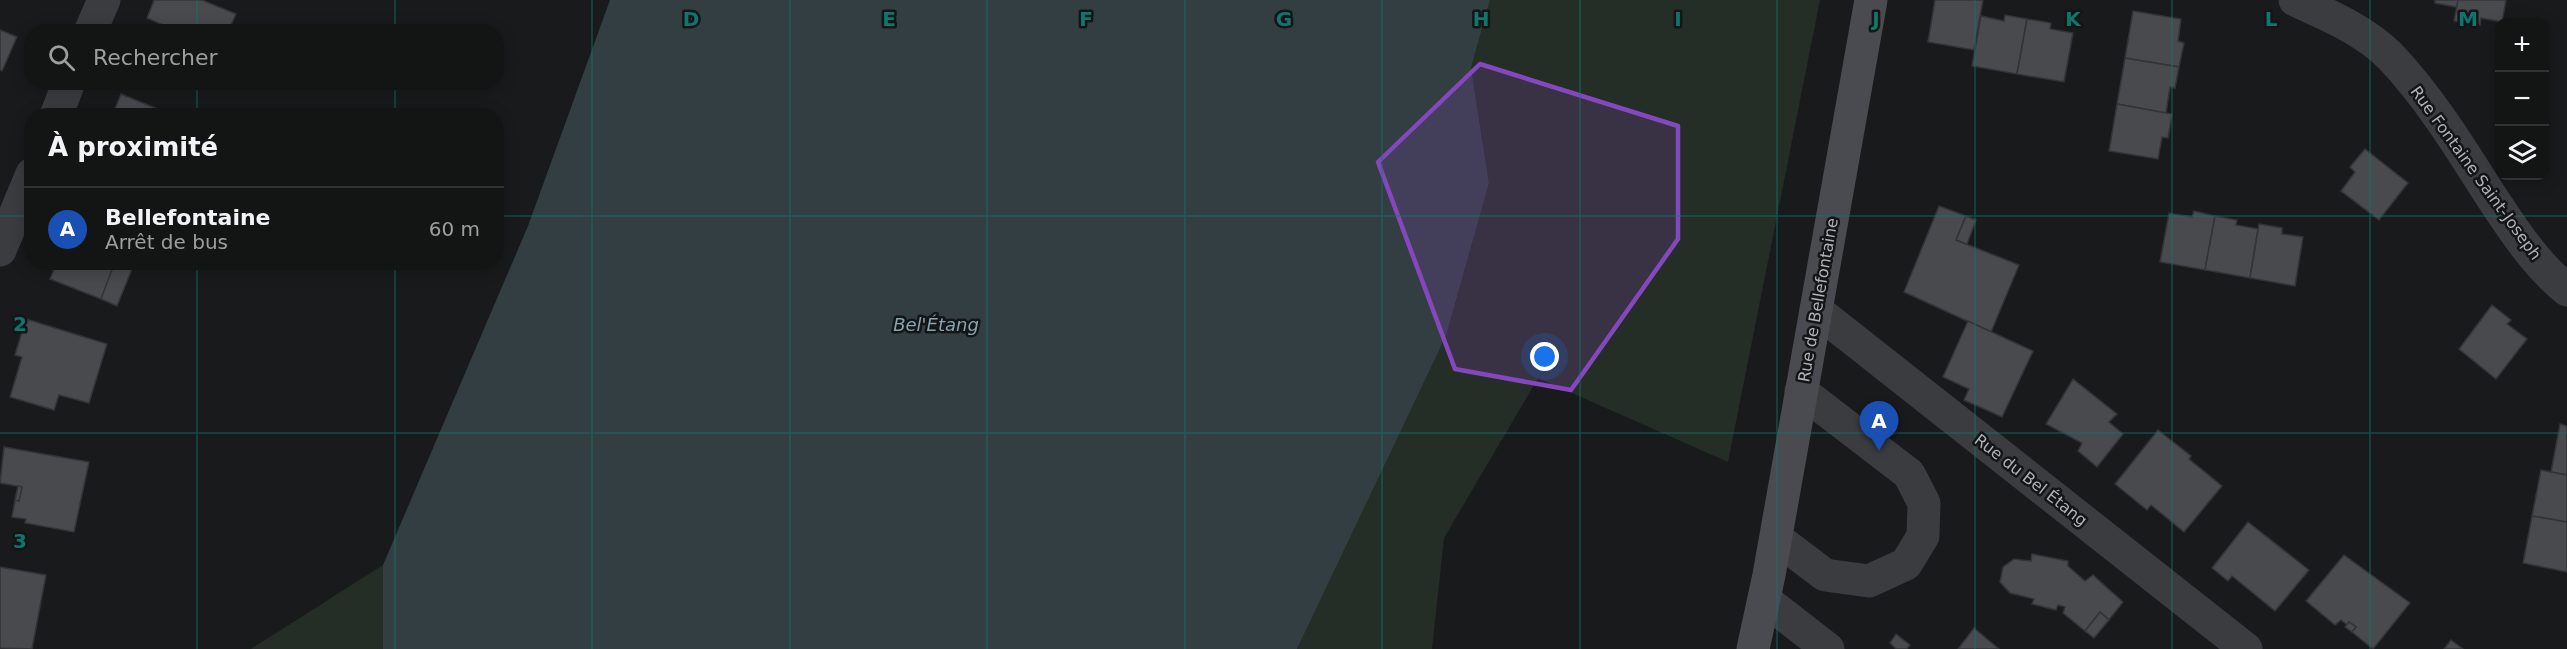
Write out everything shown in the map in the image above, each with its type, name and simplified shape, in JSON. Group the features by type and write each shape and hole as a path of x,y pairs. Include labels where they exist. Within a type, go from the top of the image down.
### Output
{"street":[{"path":"94,24 104,0"},
{"name":"Rue de Bellefontaine","path":"1754,649 1765,600 1871,0"},
{"name":"Rue Fontaine Saint-Joseph","path":"2295,0 2342,21 2389,55 2444,123 2512,228 2552,278 2567,290"},
{"path":"59,108 66,90"},
{"path":"0,250 24,193"},
{"name":"Rue du Bel Étang","path":"1816,310 2246,649"},
{"path":"1776,538 1825,575 1869,581 1906,564 1923,536 1924,503 1909,474 1801,391"},
{"path":"1765,600 1828,649"}],"highlighted area":[{"path":"1480,64 1678,126 1678,239 1571,390 1455,369 1378,162"}],"shaded area":[{"path":"1490,0 1820,0 1728,462 1538,378 1444,538 1432,649 1297,649 1446,336 1489,183 1471,68"},
{"path":"383,565 383,649 251,649"}],"water":[{"name":"Bel'Étang","path":"610,0 1490,0 1471,68 1489,183 1446,336 1297,649 383,649 383,565 528,226"}],"building":[{"path":"154,0 202,0 236,14 232,24 161,24 147,18"},
{"path":"1935,0 1983,0 1974,50 1928,42"},
{"path":"2435,0 2458,0 2457,7 2435,3"},
{"path":"2458,0 2506,0 2503,18 2495,18 2495,21 2481,18 2480,25 2454,21"},
{"path":"2133,11 2181,19 2178,41 2184,43 2179,67 2125,58"},
{"path":"2005,15 2027,19 2017,74 1972,66 1981,16 2004,21"},
{"path":"2027,19 2051,23 2050,29 2073,33 2064,82 2017,74"},
{"path":"0,30 17,37 2,71 0,70"},
{"path":"2125,58 2179,67 2175,88 2170,87 2166,113 2117,104"},
{"path":"121,94 155,108 115,108"},
{"path":"2117,104 2172,114 2168,138 2162,137 2158,159 2109,151"},
{"path":"2365,149 2408,183 2379,220 2341,191 2355,172 2350,167"},
{"path":"1939,206 1966,216 1956,240 2019,265 1991,332 1904,292"},
{"path":"2194,211 2215,216 2205,270 2160,262 2169,213 2192,217"},
{"path":"1966,216 1976,220 1967,244 1956,240"},
{"path":"2215,216 2237,220 2236,225 2258,229 2250,278 2205,270"},
{"path":"2259,224 2282,228 2282,234 2303,237 2295,286 2250,278"},
{"path":"54,270 112,270 101,299 50,279"},
{"path":"112,270 132,270 117,306 101,299"},
{"path":"2492,305 2511,320 2507,324 2527,339 2496,379 2459,349"},
{"path":"26,319 107,344 89,403 59,395 54,410 10,397 22,357 15,355"},
{"path":"1968,321 2033,351 2002,417 1964,400 1969,389 1943,377"},
{"path":"2073,379 2117,414 2109,422 2123,434 2097,467 2078,451 2082,443 2046,424"},
{"path":"2560,424 2567,426 2567,475 2551,472"},
{"path":"2158,430 2191,456 2189,459 2222,486 2184,532 2151,505 2147,510 2115,484"},
{"path":"4,447 89,462 74,532 25,523 26,519 12,517 15,500 19,501 22,487 0,483"},
{"path":"2541,470 2567,475 2567,522 2532,516"},
{"path":"18,486 22,487 19,501 15,500"},
{"path":"2532,516 2567,522 2567,572 2523,563"},
{"path":"2248,522 2309,570 2275,611 2232,576 2228,581 2212,568"},
{"path":"2032,554 2068,561 2068,566 2085,581 2093,575 2123,602 2109,620 2100,612 2085,631 2063,613 2065,607 2058,605 2056,610 2032,604 2034,599 2010,593 2000,582 2003,567 2014,559 2031,561"},
{"path":"2344,555 2410,603 2373,649 2352,632 2356,627 2349,622 2347,625 2341,620 2335,625 2306,601"},
{"path":"0,567 46,575 32,649 0,648"},
{"path":"2100,612 2109,620 2094,638 2085,631"},
{"path":"2349,622 2356,627 2352,632 2345,627"},
{"path":"1974,628 1999,649 1958,649"},
{"path":"1896,634 1910,645 1907,649 1896,649 1890,643"},
{"path":"2451,640 2463,649 2444,649"}],"place":[{"name":"Bellefontaine","path":"1879,451"}]}
